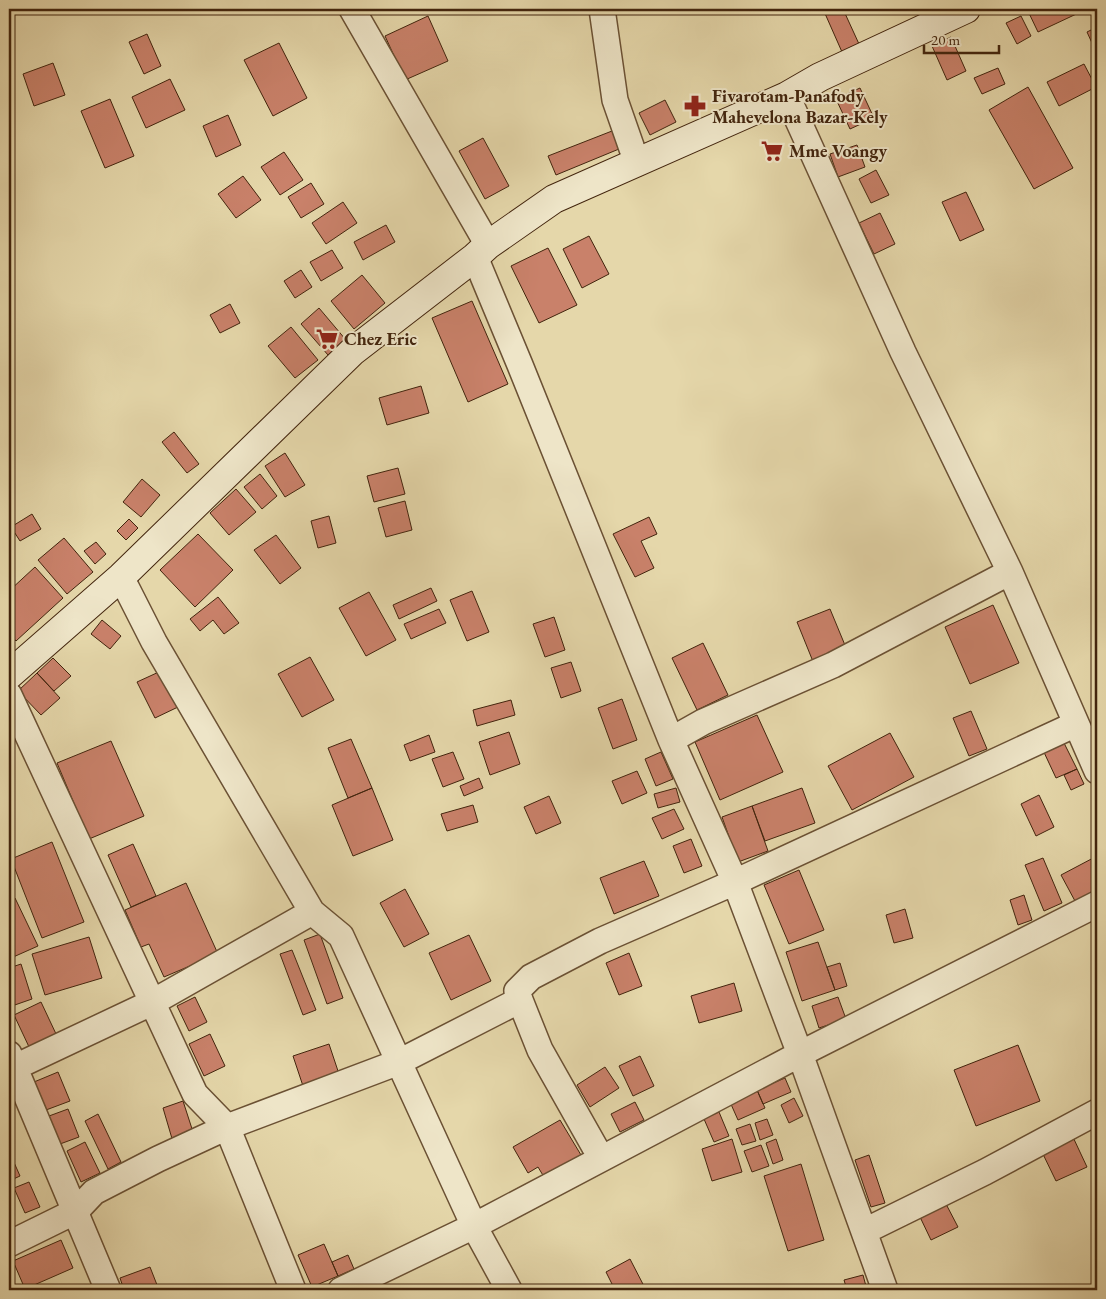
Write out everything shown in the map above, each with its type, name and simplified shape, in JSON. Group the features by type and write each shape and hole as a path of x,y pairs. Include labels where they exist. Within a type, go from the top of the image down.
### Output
{"main road":[{"path":"9,678 120,577 352,352 482,251 554,199 787,96 820,77 966,9"}],"street":[{"path":"352,9 482,251 520,364 671,740 735,882 800,1054 885,1290"},
{"path":"602,9 615,100 637,162"},
{"path":"787,96 904,352 1010,572 1097,771"},
{"path":"671,740 703,722 834,664 1010,572"},
{"path":"120,577 154,642 312,912 340,936 474,1226 509,1290"},
{"path":"9,678 195,1094 227,1128 293,1290"},
{"path":"600,1158 540,1050 516,991 532,977 600,941 735,882 1076,724"},
{"path":"341,1290 474,1226 800,1054 1097,904"},
{"path":"108,1290 76,1211 11,1064 153,1002 312,912"},
{"path":"9,1244 76,1211 94,1192 158,1159 227,1128 399,1062 520,1000"},
{"path":"865,1231 985,1172 1097,1112"}],"building":[{"path":"823,9 843,9 859,44 842,52"},
{"path":"1027,9 1087,9 1038,32"},
{"path":"428,16 448,61 405,80 385,36"},
{"path":"1021,16 1031,36 1017,44 1006,23"},
{"path":"1097,27 1097,54 1087,32"},
{"path":"147,34 161,66 144,74 129,42"},
{"path":"951,37 966,71 947,80 932,46"},
{"path":"279,43 307,98 273,116 244,60"},
{"path":"53,63 65,95 34,106 23,74"},
{"path":"1084,64 1096,87 1059,106 1047,82"},
{"path":"998,68 1005,84 982,94 974,78"},
{"path":"170,79 185,110 146,128 132,97"},
{"path":"1028,87 1073,168 1034,189 989,110"},
{"path":"860,88 874,118 850,129 836,99"},
{"path":"110,99 134,156 105,168 81,111"},
{"path":"665,100 676,122 650,135 639,113"},
{"path":"228,115 241,145 216,157 203,126"},
{"path":"612,131 619,149 556,175 548,156"},
{"path":"483,138 509,186 485,199 459,151"},
{"path":"857,145 865,167 838,177 830,154"},
{"path":"284,152 303,180 280,195 261,167"},
{"path":"876,170 889,195 871,203 859,179"},
{"path":"243,176 261,200 236,218 218,194"},
{"path":"311,183 324,204 301,218 288,197"},
{"path":"966,192 984,230 960,241 942,202"},
{"path":"343,202 357,223 326,244 312,223"},
{"path":"880,213 895,244 874,254 859,223"},
{"path":"386,225 395,242 363,260 354,242"},
{"path":"589,236 609,274 582,288 563,249"},
{"path":"548,248 577,305 539,323 511,266"},
{"path":"332,250 343,268 321,281 310,262"},
{"path":"301,270 312,287 295,298 284,281"},
{"path":"362,275 385,303 354,329 331,301"},
{"path":"472,301 508,384 468,402 432,318"},
{"path":"230,304 240,323 220,333 210,315"},
{"path":"319,308 346,340 328,355 301,324"},
{"path":"291,327 318,360 295,378 268,346"},
{"path":"421,386 429,413 387,425 379,398"},
{"path":"174,432 199,464 187,473 162,442"},
{"path":"285,453 305,485 285,497 265,466"},
{"path":"398,468 405,494 374,502 367,476"},
{"path":"260,474 277,496 262,509 244,487"},
{"path":"142,479 160,495 141,517 123,502"},
{"path":"236,489 256,512 229,535 210,513"},
{"path":"405,501 412,530 386,537 378,508"},
{"path":"32,514 41,529 20,541 11,527"},
{"path":"329,516 336,543 318,548 311,521"},
{"path":"649,517 657,534 641,541 654,568 635,577 613,534"},
{"path":"129,519 138,528 126,540 117,531"},
{"path":"198,534 233,570 195,607 160,570"},
{"path":"276,535 301,568 280,584 254,550"},
{"path":"64,538 93,572 67,594 38,560"},
{"path":"96,542 106,554 95,564 84,551"},
{"path":"35,567 63,598 16,641 9,633 9,591"},
{"path":"431,588 437,601 399,619 393,605"},
{"path":"472,591 489,632 467,641 450,600"},
{"path":"369,592 396,640 366,656 339,608"},
{"path":"218,597 239,623 224,634 213,620 200,631 190,619"},
{"path":"993,605 1019,663 970,684 945,627"},
{"path":"439,609 446,623 411,639 404,624"},
{"path":"830,609 847,650 814,664 797,622"},
{"path":"554,617 565,650 545,657 533,624"},
{"path":"102,620 121,636 110,649 91,634"},
{"path":"703,643 728,695 697,710 672,658"},
{"path":"310,657 334,700 302,717 278,674"},
{"path":"53,658 71,676 54,691 37,673"},
{"path":"571,662 581,691 561,698 551,668"},
{"path":"161,671 178,707 155,718 137,682"},
{"path":"37,673 60,698 41,715 18,691"},
{"path":"622,699 637,740 613,749 598,708"},
{"path":"511,700 515,715 477,726 473,710"},
{"path":"971,711 987,749 969,756 953,718"},
{"path":"757,715 783,772 720,800 695,742"},
{"path":"509,732 520,764 490,775 479,742"},
{"path":"890,733 914,777 852,810 828,766"},
{"path":"429,735 435,752 410,761 404,745"},
{"path":"351,739 372,788 348,798 328,748"},
{"path":"1062,739 1077,769 1056,778 1042,748"},
{"path":"111,741 144,816 89,839 57,763"},
{"path":"453,752 464,779 443,787 432,759"},
{"path":"661,752 673,779 656,786 645,759"},
{"path":"1077,769 1084,784 1071,790 1064,775"},
{"path":"637,771 647,793 622,804 612,781"},
{"path":"479,778 483,788 464,796 460,786"},
{"path":"372,788 393,840 353,856 332,805"},
{"path":"676,788 680,802 658,808 654,794"},
{"path":"802,788 815,823 765,841 752,806"},
{"path":"1039,795 1054,827 1036,836 1021,804"},
{"path":"549,796 561,823 536,834 524,807"},
{"path":"473,805 478,822 447,831 441,814"},
{"path":"752,806 768,851 738,862 722,817"},
{"path":"674,809 684,829 662,839 652,818"},
{"path":"691,839 702,866 684,873 673,846"},
{"path":"52,842 84,922 42,938 11,859"},
{"path":"133,844 156,896 131,907 108,855"},
{"path":"1097,856 1097,890 1075,901 1061,875"},
{"path":"1043,858 1062,903 1044,911 1025,865"},
{"path":"644,861 659,896 614,914 600,878"},
{"path":"799,870 824,930 789,944 764,885"},
{"path":"186,883 218,954 164,977 149,944 141,947 125,910"},
{"path":"405,889 429,934 404,947 380,903"},
{"path":"1024,895 1032,920 1018,925 1010,900"},
{"path":"15,898 38,946 11,958 9,952 9,901"},
{"path":"905,909 913,938 894,943 886,915"},
{"path":"320,934 343,998 327,1004 304,940"},
{"path":"469,935 491,981 451,1000 429,953"},
{"path":"89,937 102,978 45,995 32,954"},
{"path":"818,942 835,990 802,1001 786,952"},
{"path":"292,950 316,1010 303,1015 280,954"},
{"path":"629,953 642,986 619,995 606,963"},
{"path":"840,963 847,986 835,990 827,967"},
{"path":"21,964 32,999 9,1007 9,968"},
{"path":"734,983 742,1011 699,1023 691,996"},
{"path":"195,997 207,1022 189,1031 177,1006"},
{"path":"838,997 846,1019 819,1028 812,1006"},
{"path":"41,1002 57,1036 30,1049 14,1015"},
{"path":"210,1034 225,1066 204,1076 189,1044"},
{"path":"329,1044 340,1077 304,1089 293,1056"},
{"path":"1018,1045 1040,1101 976,1126 954,1070"},
{"path":"640,1056 654,1086 633,1096 619,1066"},
{"path":"605,1067 619,1088 590,1107 577,1085"},
{"path":"58,1072 70,1101 46,1110 34,1082"},
{"path":"785,1078 791,1092 763,1104 757,1090"},
{"path":"757,1090 765,1108 738,1120 730,1102"},
{"path":"794,1098 803,1116 789,1123 781,1105"},
{"path":"183,1101 194,1135 173,1142 163,1108"},
{"path":"635,1102 644,1120 620,1132 611,1114"},
{"path":"68,1109 79,1137 60,1144 49,1116"},
{"path":"719,1112 729,1136 714,1142 704,1119"},
{"path":"98,1114 121,1162 108,1169 85,1121"},
{"path":"767,1119 773,1135 760,1140 755,1123"},
{"path":"560,1120 581,1155 544,1177 538,1167 528,1173 513,1147"},
{"path":"750,1124 756,1141 742,1145 736,1129"},
{"path":"1072,1135 1087,1167 1056,1181 1041,1150"},
{"path":"732,1139 742,1172 712,1181 702,1149"},
{"path":"776,1139 783,1160 773,1164 766,1143"},
{"path":"85,1142 100,1173 81,1182 67,1151"},
{"path":"761,1145 769,1166 752,1172 744,1151"},
{"path":"9,1151 20,1176 9,1181"},
{"path":"869,1155 885,1203 871,1207 855,1160"},
{"path":"801,1164 824,1240 788,1251 764,1176"},
{"path":"29,1182 40,1207 25,1213 14,1188"},
{"path":"946,1204 958,1227 931,1240 920,1217"},
{"path":"61,1240 73,1268 25,1289 13,1261"},
{"path":"324,1244 338,1276 312,1287 298,1255"},
{"path":"348,1255 354,1269 338,1276 332,1262"},
{"path":"630,1259 646,1290 615,1290 606,1272"},
{"path":"150,1267 159,1290 124,1290 120,1278"},
{"path":"863,1275 867,1290 847,1290 844,1280"},
{"path":"80,1286 82,1290 68,1290"}],"place":[{"name":"Fivarotam-Panafody Mahevelona Bazar-Kely","path":"695,106"},
{"name":"Mme Voangy","path":"772,151"},
{"name":"Chez Eric","path":"327,339"}]}
